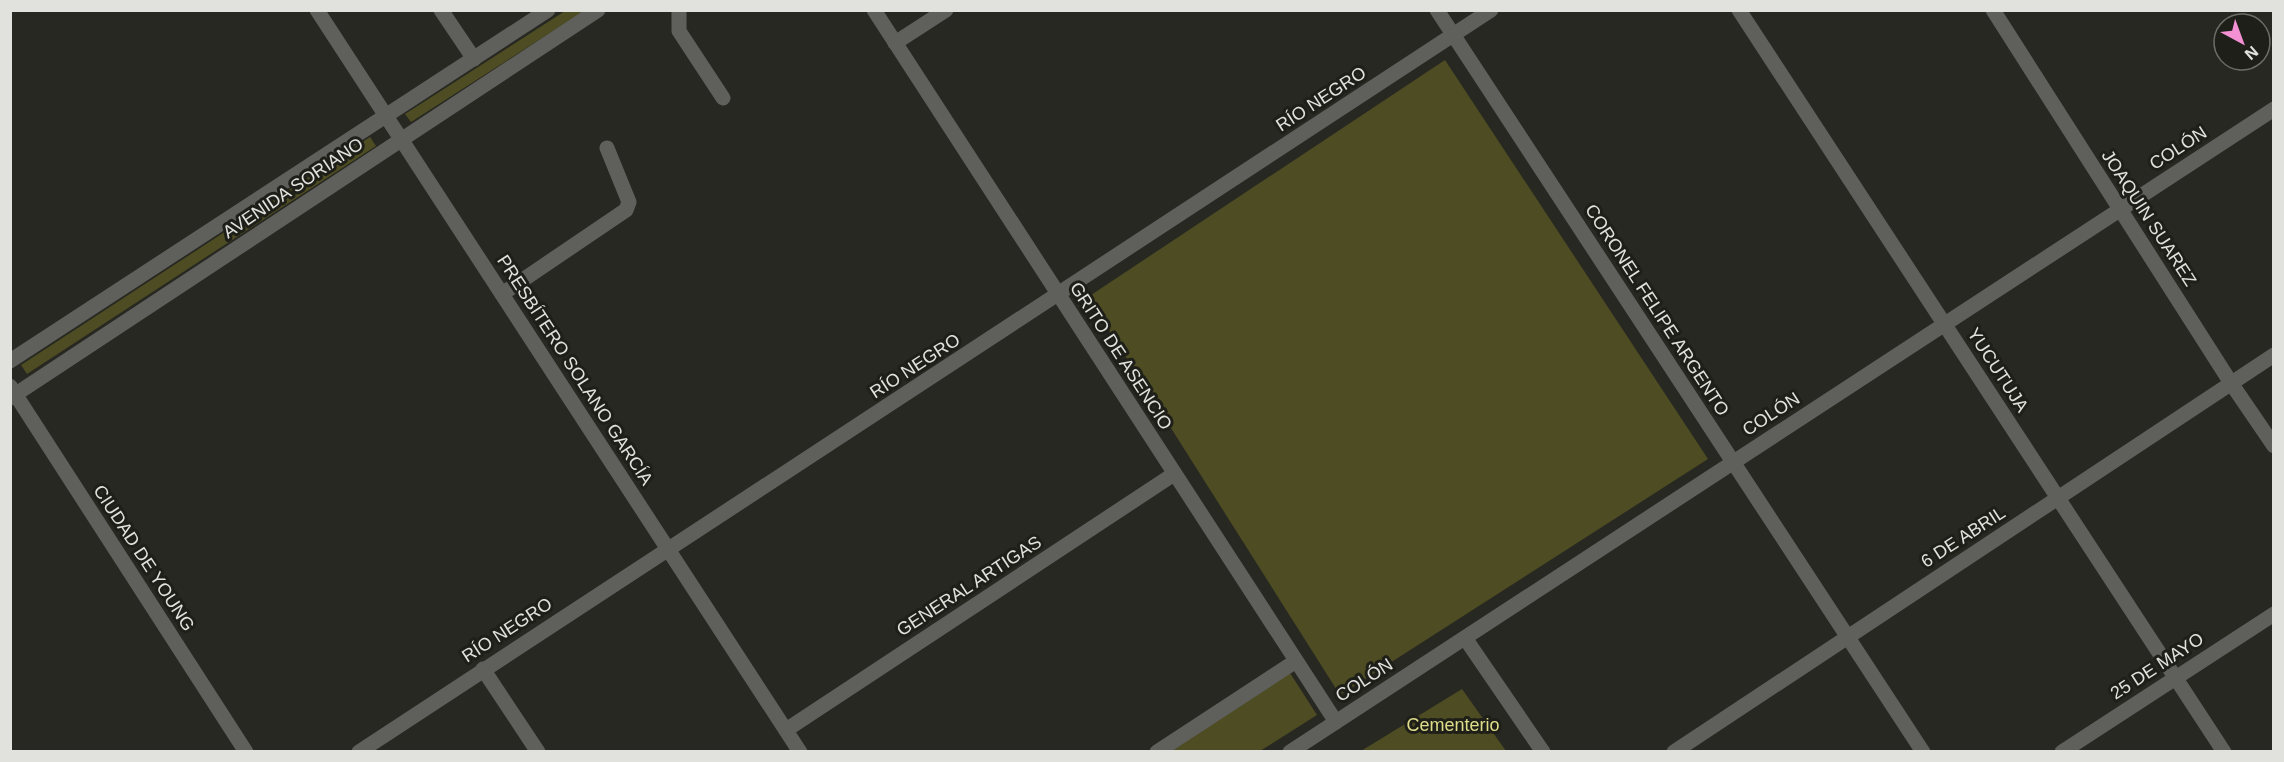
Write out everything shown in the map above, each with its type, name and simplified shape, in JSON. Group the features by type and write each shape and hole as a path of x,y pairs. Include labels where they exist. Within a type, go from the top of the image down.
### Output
{"street":[{"name":"PRESBÍTERO SOLANO GARCÍA","path":"317,10 800,752"},
{"path":"441,10 474,59"},
{"name":"AVENIDA SORIANO","path":"10,361 548,10"},
{"name":"AVENIDA SORIANO","path":"12,393 598,10"},
{"path":"678,10 680,31 723,98"},
{"name":"GRITO DE ASENCIO","path":"874,10 1336,722"},
{"path":"895,43 946,10"},
{"name":"CORONEL FELIPE ARGENTO","path":"1437,10 1923,752"},
{"name":"RÍO NEGRO","path":"359,752 1491,10"},
{"name":"YUCUTUJA","path":"1739,10 2224,752"},
{"name":"JOAQUIN SUAREZ","path":"1993,10 2231,383 2274,446"},
{"name":"COLÓN","path":"1290,752 2274,109"},
{"path":"502,294 626,210 628,202 607,148"},
{"name":"6 DE ABRIL","path":"1674,752 2274,355"},
{"name":"CIUDAD DE YOUNG","path":"12,393 246,752"},
{"name":"GENERAL ARTIGAS","path":"786,730 1174,474"},
{"name":"25 DE MAYO","path":"2062,752 2274,614"},
{"path":"1465,638 1543,752"},
{"path":"1157,752 1296,661"},
{"path":"483,669 538,752"}],"green space":[{"path":"565,11 584,11 411,122 405,114"},
{"path":"1445,60 1708,459 1340,695 1088,297"},
{"path":"370,137 376,146 27,374 21,365"},
{"path":"1290,673 1317,715 1260,751 1170,752"},
{"name":"Cementerio","path":"1462,689 1506,751 1361,751"}]}
